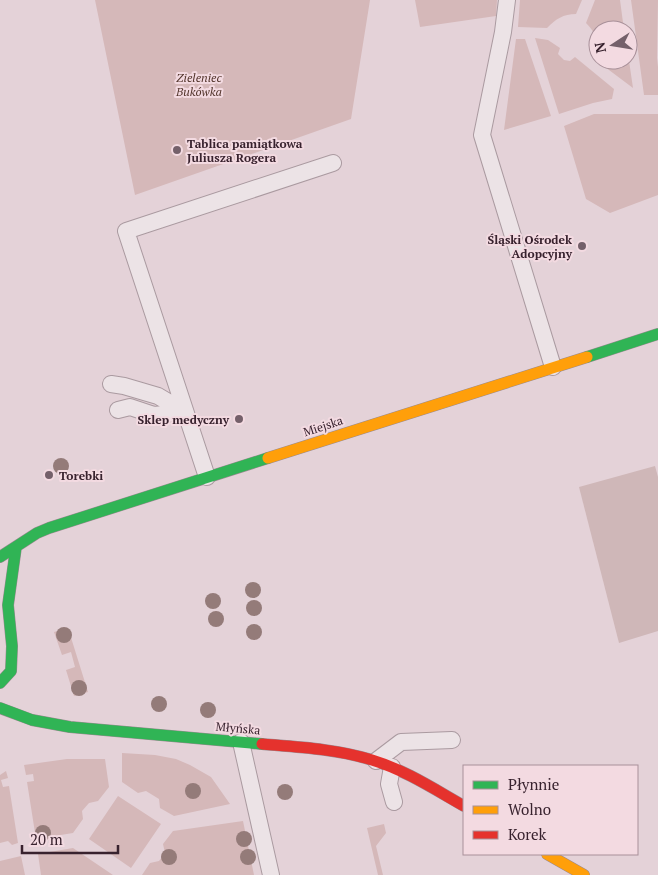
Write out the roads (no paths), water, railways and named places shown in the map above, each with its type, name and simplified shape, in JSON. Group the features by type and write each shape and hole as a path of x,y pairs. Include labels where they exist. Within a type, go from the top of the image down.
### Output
{"street":[{"name":"Miejska","path":"0,557 31,536 49,528 658,334"},
{"path":"0,547 16,547 8,605 12,646 11,670 0,683"},
{"name":"Młyńska","path":"0,708 32,720 70,727 309,748 376,761 415,778 463,805"},
{"path":"549,855 584,875"}],"lane":[{"path":"507,0 482,135 553,367"},
{"path":"207,477 126,230 333,163"},
{"path":"111,384 158,396 185,412"},
{"path":"118,410 130,408 154,415 185,412"},
{"path":"376,761 400,742 452,740"},
{"path":"241,742 271,875"},
{"path":"392,767 389,784 394,802"}],"place":[{"name":"Tablica pamiątkowa Juliusza Rogera","path":"177,150"},
{"name":"Śląski Ośrodek Adopcyjny","path":"582,246"},
{"name":"Sklep medyczny","path":"239,419"},
{"name":"Torebki","path":"49,475"}],"park label":[{"name":"Zieleniec Bukówka","path":"199,84"}]}
